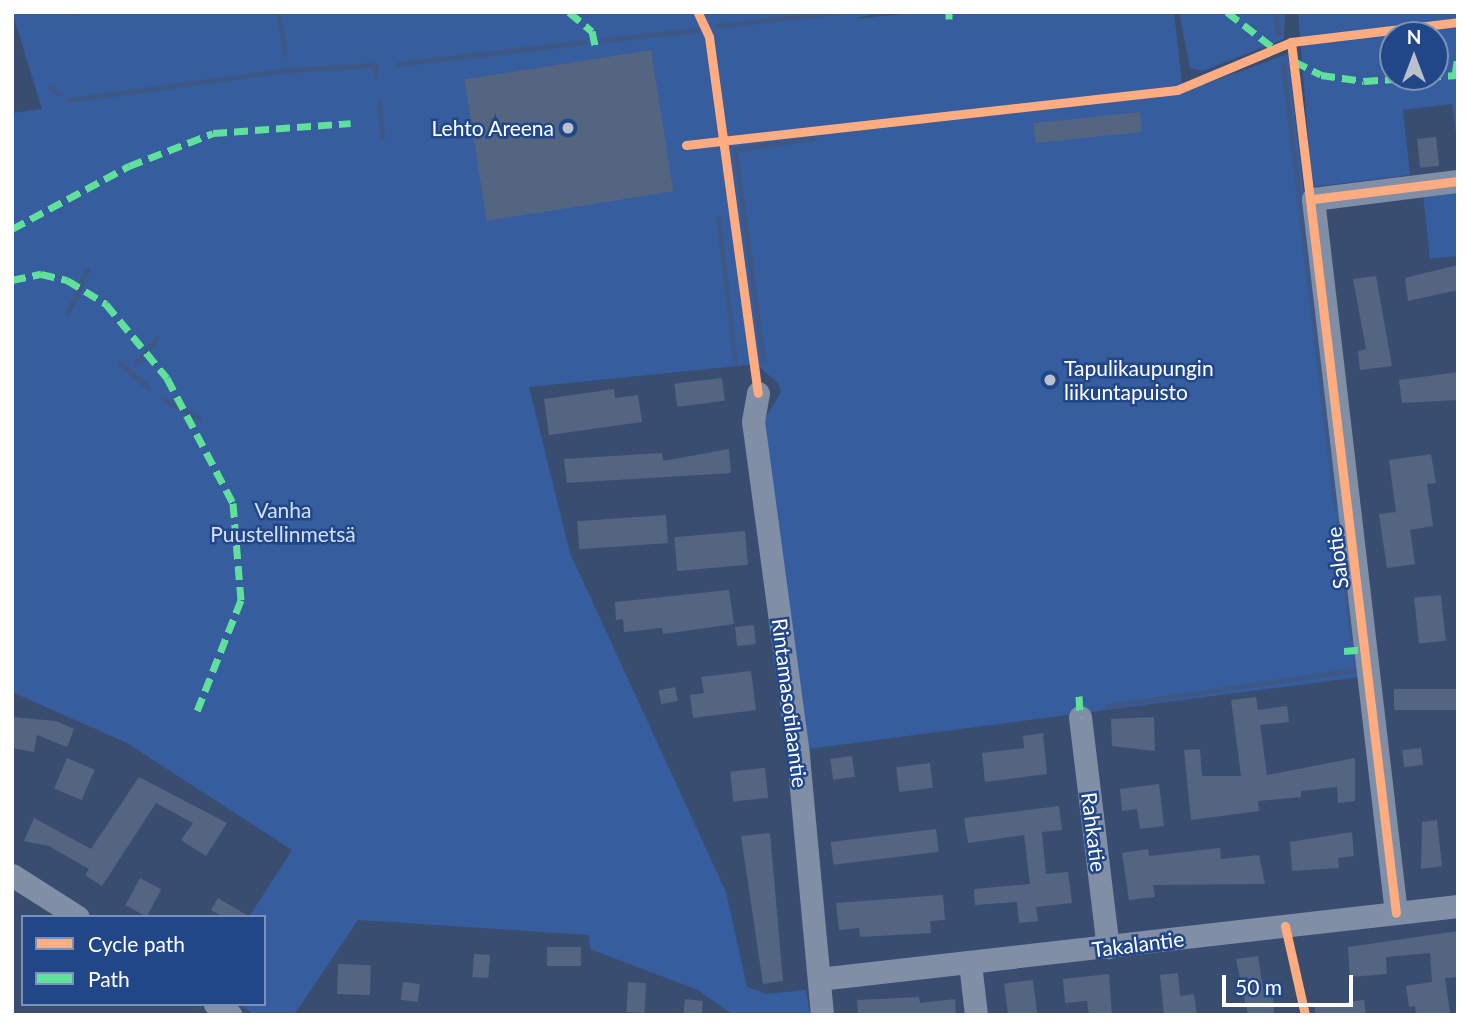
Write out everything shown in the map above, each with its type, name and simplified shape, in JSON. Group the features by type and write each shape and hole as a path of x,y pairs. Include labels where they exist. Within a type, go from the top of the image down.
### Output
{"street":[{"name":"Salotie","path":"1396,913 1313,200 1458,181"},
{"name":"Rintamasotilaantie","path":"758,393 753,421 798,756 822,1015"},
{"name":"Rahkatie","path":"1080,717 1108,947"},
{"path":"12,874 75,915"},
{"name":"Takalantie","path":"819,979 970,964 1458,906"},
{"path":"970,964 975,1015"}],"green space":[{"name":"Vanha Puustellinmetsä","path":"12,12 884,12 853,19 924,12 1174,12 1183,92 1288,54 1359,677 808,749 764,420 781,392 778,383 756,364 529,387 570,553 726,892 747,987 767,994 806,990 810,1015 733,1015 698,990 590,949 589,935 358,920 294,1015 255,1015 242,1006 266,1006 266,915 250,915 292,850 127,743 12,692 12,113 42,109"},
{"path":"1179,12 1285,12 1284,39 1203,71 1190,68"},
{"path":"1298,12 1458,12 1458,148 1452,104 1403,110 1410,175 1312,187"},
{"path":"1458,190 1458,256 1430,259 1423,194"}],"building":[{"name":"Lehto Areena","path":"651,50 673,191 487,221 464,80"},
{"path":"1140,112 1142,132 1036,143 1034,123"},
{"path":"1436,137 1439,166 1420,168 1417,139"},
{"path":"1458,265 1458,290 1408,301 1405,278"},
{"path":"1376,276 1392,366 1360,370 1358,351 1366,349 1353,279"},
{"path":"1458,372 1458,400 1402,403 1399,380"},
{"path":"722,378 725,401 677,407 674,384"},
{"path":"614,389 615,398 638,395 642,422 549,435 544,399"},
{"path":"729,449 731,473 567,483 564,459 662,453 663,461"},
{"path":"1431,454 1436,483 1427,484 1433,526 1410,530 1415,564 1387,568 1379,514 1396,512 1389,460"},
{"path":"666,515 668,543 579,549 577,521"},
{"path":"745,531 748,565 677,571 674,537"},
{"path":"729,590 734,624 663,634 662,628 624,632 623,619 616,620 615,602"},
{"path":"1441,595 1446,641 1419,644 1414,598"},
{"path":"754,625 756,644 737,646 735,627"},
{"path":"751,671 756,710 693,718 690,695 704,693 701,677"},
{"path":"675,687 678,701 661,704 658,691"},
{"path":"1394,689 1458,689 1458,710 1394,710"},
{"path":"1256,697 1258,710 1287,706 1289,722 1260,725 1267,775 1355,758 1355,801 1338,803 1337,787 1301,791 1301,797 1258,801 1259,811 1191,820 1184,750 1200,749 1202,776 1241,776 1231,700"},
{"path":"12,717 56,721 74,729 67,747 37,735 34,752 12,748"},
{"path":"1154,717 1155,751 1112,746 1111,719"},
{"path":"1043,733 1047,774 985,782 982,753 1024,748 1023,736"},
{"path":"1421,748 1423,765 1404,767 1402,750"},
{"path":"852,756 855,777 833,780 830,759"},
{"path":"67,758 95,770 82,800 54,788"},
{"path":"930,763 933,788 899,792 896,767"},
{"path":"765,768 768,798 733,801 730,772"},
{"path":"139,777 227,823 206,856 181,840 193,823 156,803 102,886 85,875 89,869 49,846 24,841 34,818 91,849"},
{"path":"1159,784 1164,826 1140,829 1137,809 1122,811 1120,789"},
{"path":"1059,806 1062,830 1042,832 1046,874 1068,872 1072,903 1036,907 1038,921 1019,923 1017,902 975,905 974,889 1030,884 1024,835 968,843 964,818"},
{"path":"1437,820 1442,866 1421,869 1422,822"},
{"path":"936,829 939,852 834,865 831,842"},
{"path":"1352,832 1354,856 1338,858 1339,868 1292,871 1290,842"},
{"path":"770,833 783,981 763,984 741,836"},
{"path":"1220,848 1221,859 1259,855 1265,884 1153,885 1155,897 1129,900 1122,853 1148,849 1149,856"},
{"path":"140,878 161,889 148,915 125,905"},
{"path":"943,895 945,920 930,921 931,933 860,937 859,928 839,930 836,903"},
{"path":"218,898 247,915 220,915 211,910"},
{"path":"1458,931 1458,977 1445,978 1450,1013 1416,1015 1415,1006 1409,1007 1406,986 1432,982 1430,953 1386,957 1387,974 1350,977 1348,947"},
{"path":"547,947 581,947 581,966 547,966"},
{"path":"474,954 490,955 488,978 472,977"},
{"path":"1258,956 1264,995 1273,994 1274,1013 1248,1015 1236,959"},
{"path":"338,964 371,965 370,995 337,994"},
{"path":"1178,973 1180,996 1194,994 1197,1015 1164,1015 1160,975"},
{"path":"1109,974 1112,1015 1089,1015 1087,1001 1065,1003 1063,979"},
{"path":"1033,980 1037,1015 1008,1015 1004,984"},
{"path":"403,982 420,984 418,1002 401,1000"},
{"path":"628,982 646,983 644,1013 626,1012"},
{"path":"919,997 920,1003 955,999 956,1015 858,1015 857,1000"},
{"path":"685,999 703,1001 701,1015 683,1015"},
{"path":"1364,1000 1366,1015 1315,1015 1315,1006"}],"waterway":[{"path":"72,13 76,12"},
{"path":"278,12 285,54"},
{"path":"717,26 836,12"},
{"path":"1276,12 1278,35"},
{"path":"603,40 697,30"},
{"path":"398,64 585,42"},
{"path":"69,100 289,70 377,65"},
{"path":"1283,65 1336,508"},
{"path":"375,66 376,76"},
{"path":"50,87 58,93"},
{"path":"379,102 382,137"},
{"path":"763,359 735,149 814,138"},
{"path":"718,217 735,362"},
{"path":"68,312 88,269"},
{"path":"136,363 158,338"},
{"path":"119,363 148,387"},
{"path":"164,400 199,418"},
{"path":"1338,523 1352,639"},
{"path":"1108,706 1355,670"}],"marked path":[{"path":"569,12 592,31 596,50"},
{"path":"949,12 949,19"},
{"path":"1227,12 1275,49"},
{"path":"1455,75 1458,57"},
{"path":"1294,61 1321,75 1364,81 1458,75"},
{"path":"12,229 129,166 213,133 351,123"},
{"path":"12,280 41,274 67,280 106,304 167,378 233,503 241,600 197,711"},
{"path":"1344,651 1365,649"},
{"path":"1079,696 1080,717"}],"cycle path":[{"path":"698,13 709,37 758,393"},
{"path":"1291,42 1458,22"},
{"path":"686,145 1177,90 1291,42 1396,913"},
{"path":"1313,199 1458,181"},
{"path":"1285,926 1305,1015"}],"place":[{"name":"Lehto Areena","path":"568,128"},
{"name":"Tapulikaupungin liikuntapuisto","path":"1050,380"}]}
